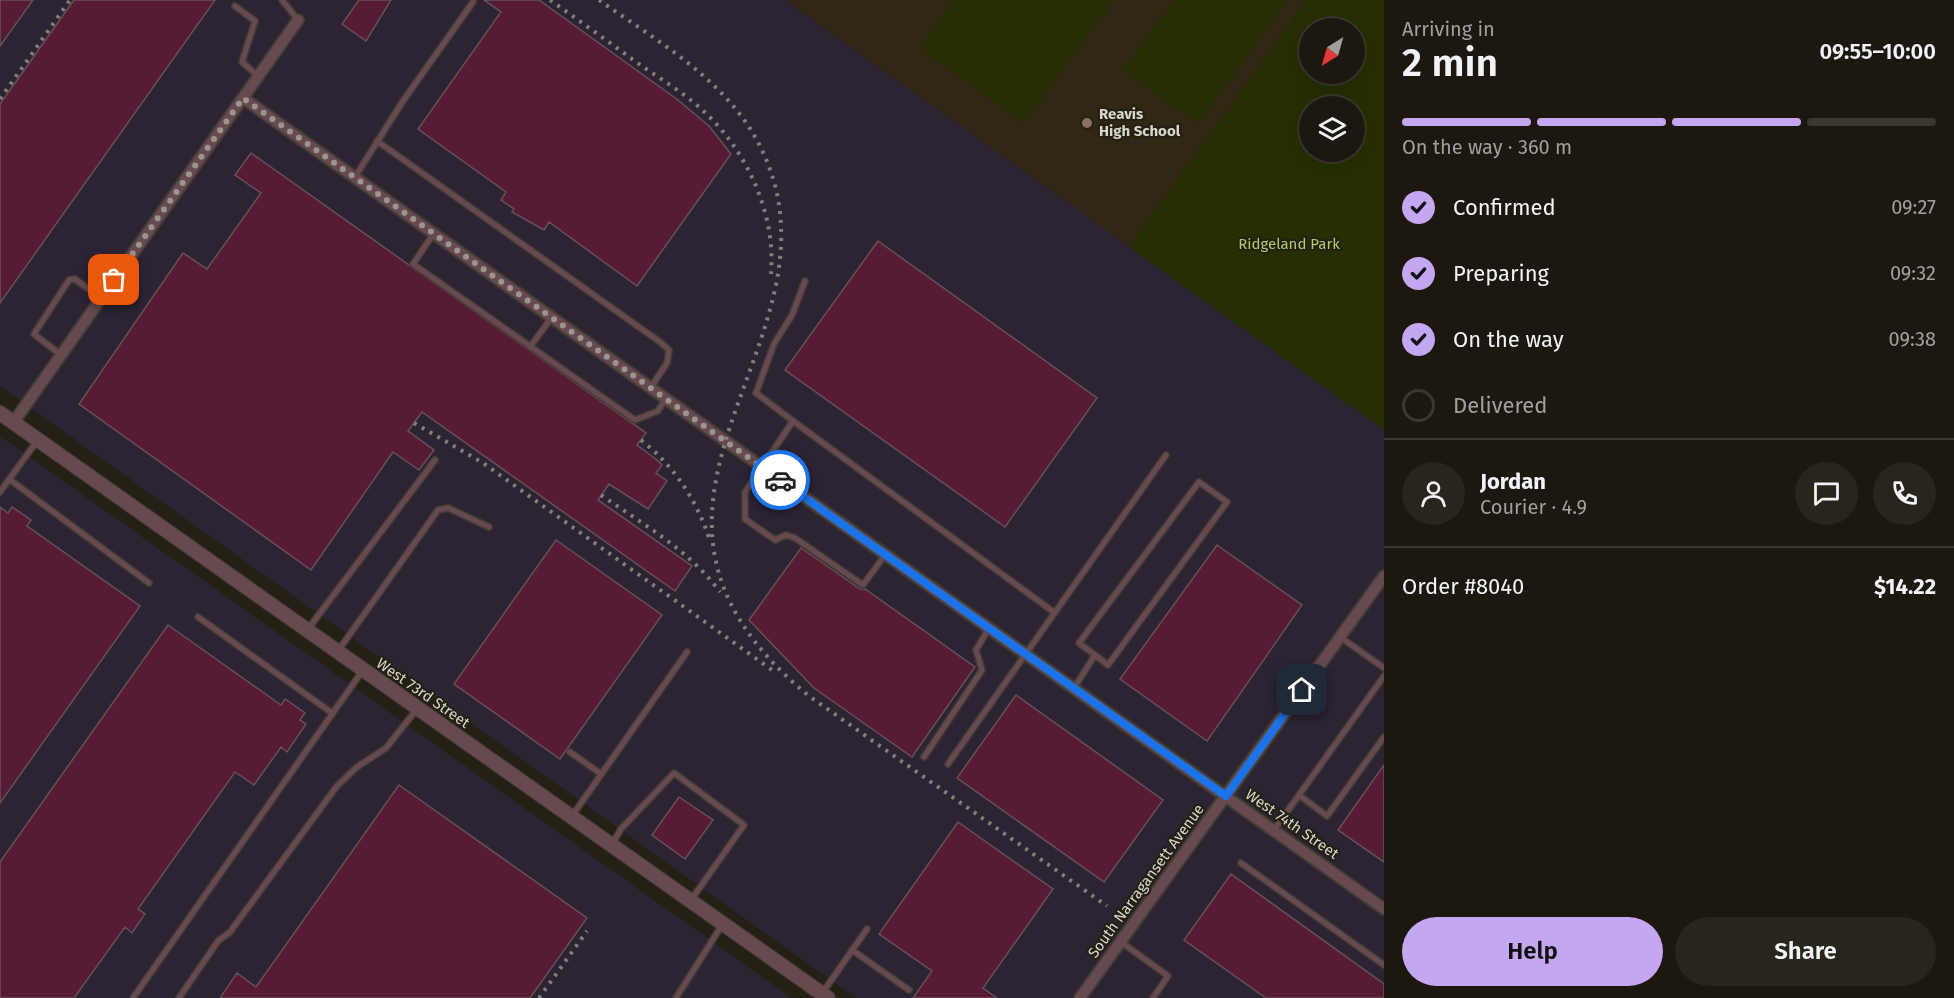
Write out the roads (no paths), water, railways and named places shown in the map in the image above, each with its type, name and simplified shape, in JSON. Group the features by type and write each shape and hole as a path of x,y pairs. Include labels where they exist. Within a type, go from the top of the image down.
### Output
{"street":[{"path":"13,423 298,20"},
{"name":"West 74th Street","path":"243,98 1384,909"},
{"name":"West 73rd Street","path":"0,413 825,996"},
{"name":"South Narragansett Avenue","path":"1080,998 1384,576"}],"lane":[{"path":"282,0 298,20"},
{"path":"355,177 377,141 473,2"},
{"path":"235,6 255,21 242,62 258,76"},
{"path":"377,141 669,350 667,363 651,387"},
{"path":"434,233 413,264 635,420 658,411 666,398"},
{"path":"61,356 34,334 69,280 75,279 101,298"},
{"path":"805,281 792,315 774,344 756,393 1055,613"},
{"path":"530,347 552,317"},
{"path":"793,421 745,492 745,519 775,540 786,535 795,538 863,585 885,555"},
{"path":"0,492 38,440"},
{"path":"948,764 1166,455"},
{"path":"307,630 435,460"},
{"path":"9,480 149,583"},
{"path":"1198,482 1227,502 1108,665 1095,655 1079,643 1198,482"},
{"path":"337,652 438,510 448,508 489,527"},
{"path":"198,617 332,713"},
{"path":"924,757 982,670 976,650 989,628"},
{"path":"1340,637 1384,668"},
{"path":"571,817 687,652"},
{"path":"1074,688 1095,655"},
{"path":"133,998 363,670"},
{"path":"1274,830 1384,676"},
{"path":"178,998 218,941 230,932 337,786 387,748 417,709"},
{"path":"1299,795 1327,816 1384,737"},
{"path":"570,752 601,774"},
{"path":"611,845 621,829 674,773 744,825 690,901"},
{"path":"1241,863 1384,965"},
{"path":"676,998 723,924"},
{"path":"825,996 867,929"},
{"path":"1120,942 1168,976 1153,998"},
{"path":"852,950 909,990"}],"railway":[{"path":"0,99 70,0"},
{"path":"550,0 692,101 716,123 744,162 763,205 771,251 771,274"},
{"path":"599,0 688,63 728,100 745,121 759,144 780,216 776,285 756,353 732,420 715,487 715,555 742,624 809,696 1107,906"},
{"path":"414,423 483,463 772,670"},
{"path":"641,440 664,461 683,485 705,526 710,541"},
{"path":"601,495 680,551 708,577 720,592"},
{"path":"539,998 587,931"}],"place":[{"name":"Reavis High School","path":"1087,123"}],"park label":[{"name":"Ridgeland Park","path":"1289,244"}]}
